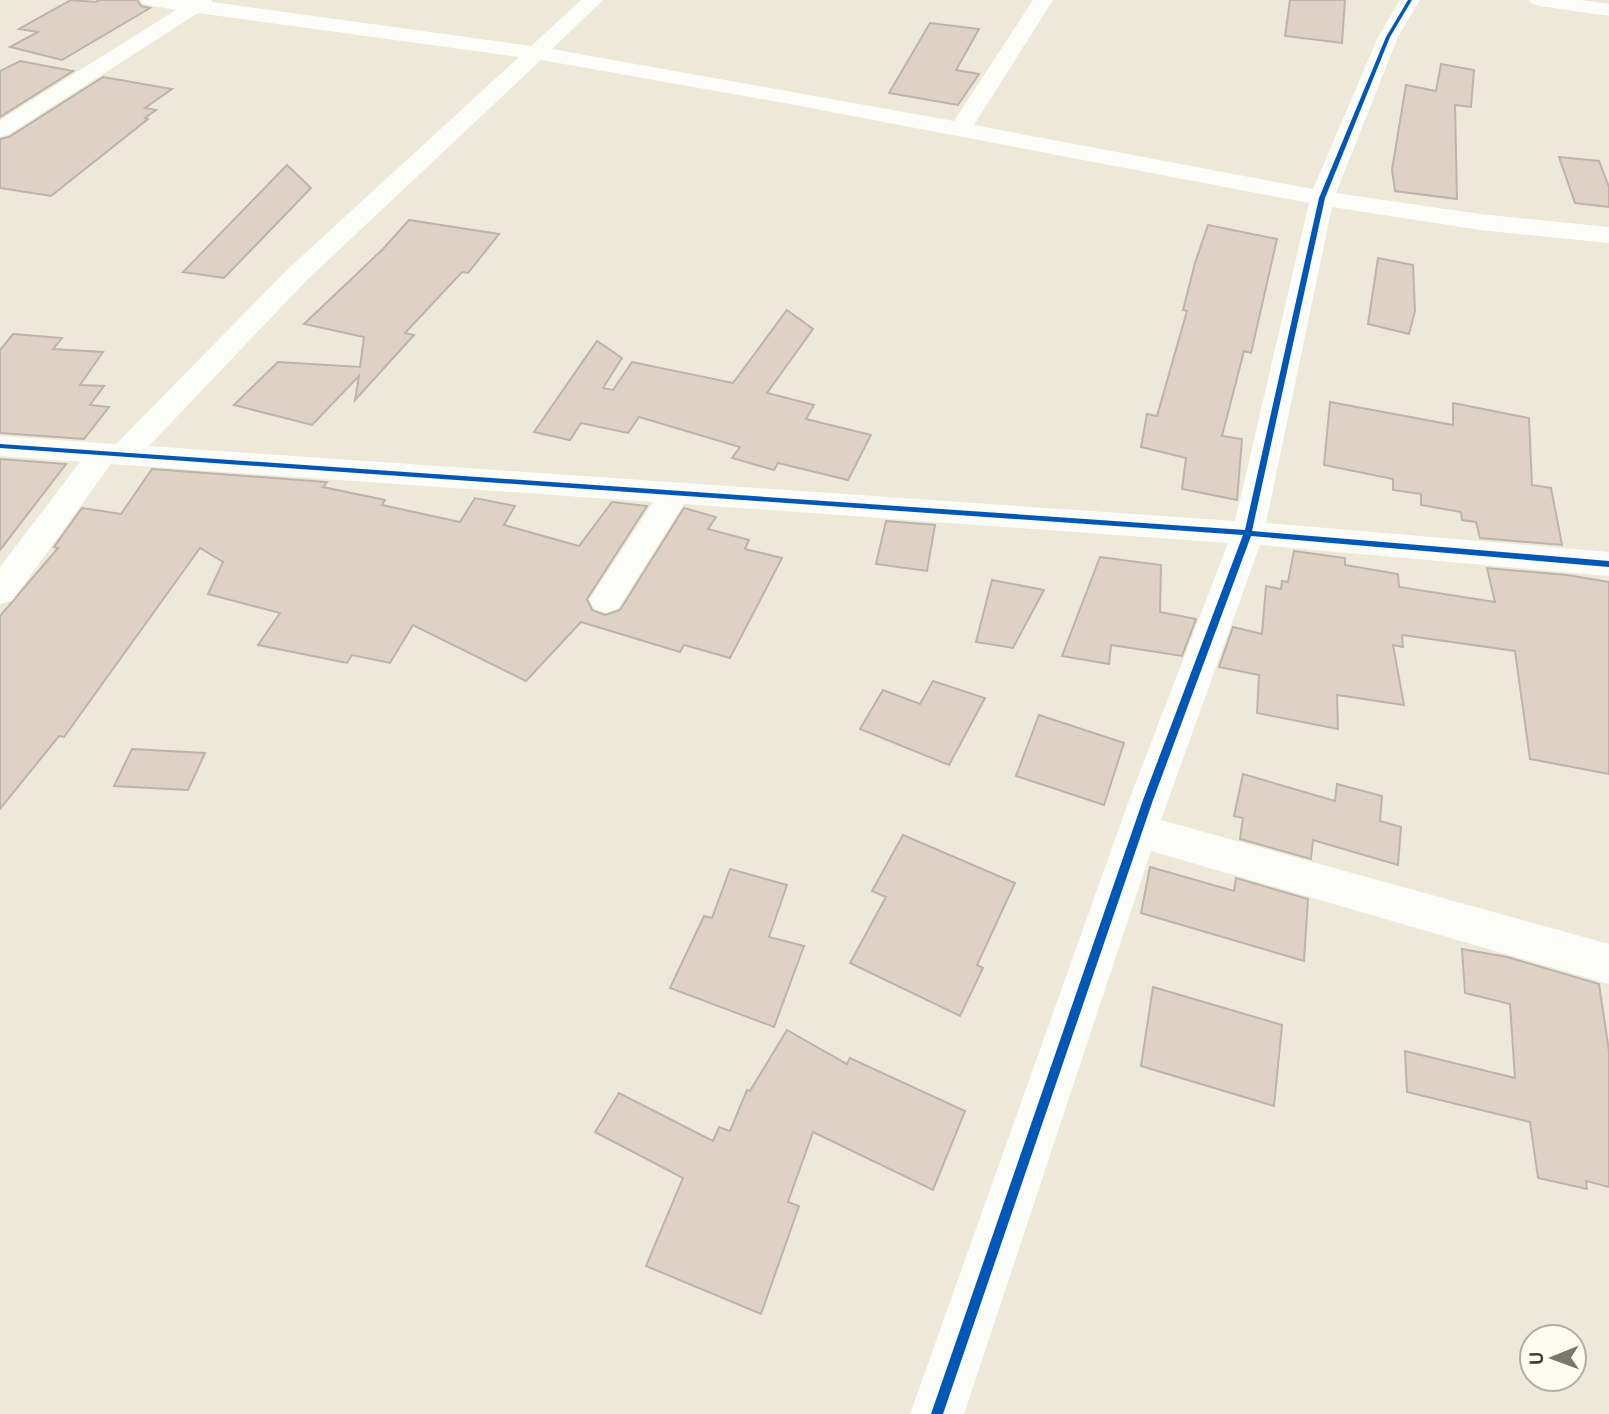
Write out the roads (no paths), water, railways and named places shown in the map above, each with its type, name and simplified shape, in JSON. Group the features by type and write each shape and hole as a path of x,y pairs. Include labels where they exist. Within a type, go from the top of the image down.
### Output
{"street":[{"path":"149,0 200,3 536,53 960,129 1322,198 1479,222 1609,234"},
{"path":"0,592 113,455 298,274 593,0"},
{"path":"960,129 1043,0"},
{"path":"937,1414 1138,830 1248,533 1322,198 1388,37 1410,0"},
{"path":"1539,0 1609,10"},
{"path":"0,130 200,3"},
{"path":"0,446 1248,533 1609,564"},
{"path":"606,600 675,494"},
{"path":"1138,830 1609,964"}]}
